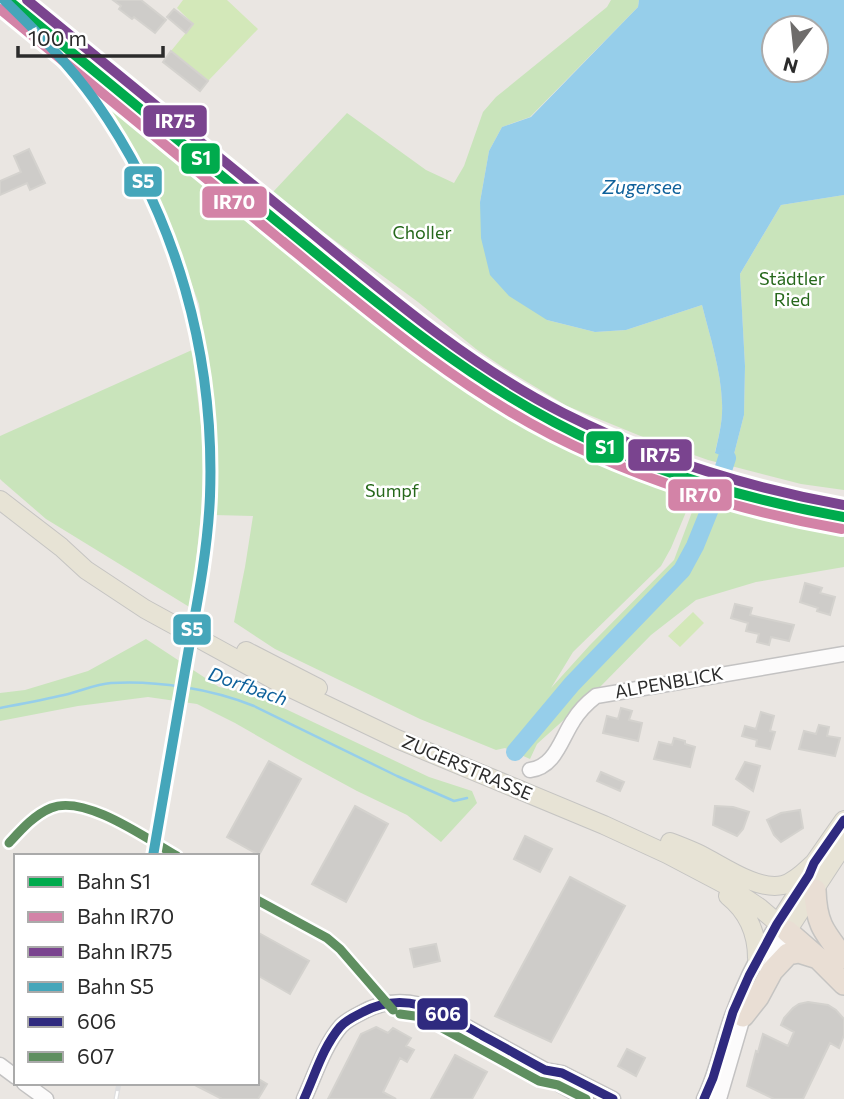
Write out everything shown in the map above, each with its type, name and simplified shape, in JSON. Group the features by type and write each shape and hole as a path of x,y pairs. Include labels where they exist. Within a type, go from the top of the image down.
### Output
{"highway":[{"path":"816,890 816,909 820,924 844,958"},
{"path":"786,922 844,984"},
{"path":"786,922 844,966"},
{"path":"743,1016 758,997 772,971 788,954 799,952 818,958"}],"main road":[{"name":"ZUGERSTRASSE","path":"0,500 86,570 145,610 280,683 397,738 667,854 724,884 786,922"},
{"name":"ZUGERSTRASSE","path":"61,547 151,601 400,730 670,842 767,899 786,922"},
{"path":"786,922 814,863 844,820"},
{"path":"604,825 615,836 689,872 733,900 754,932 757,958"},
{"path":"670,842 752,882 763,884 783,885 797,878 814,863"},
{"path":"786,922 816,890 844,844"}],"street":[{"name":"ALPENBLICK","path":"530,770 545,765 559,749 580,711 596,696 844,654"},
{"path":"704,1099 712,1083 733,1014 757,958 786,922"},
{"path":"719,1099 743,1016 786,922"},
{"path":"304,1099 330,1041 343,1024 370,1007 386,1003 425,1005 438,1011 545,1070 559,1084 586,1099"},
{"path":"545,1070 562,1073 613,1099"},
{"path":"27,1085 46,1099"}],"green space":[{"path":"183,0 227,0 258,29 208,81 171,51 193,24 177,8"},
{"name":"Choller","path":"611,0 639,0 638,7 530,117 502,127 489,151 480,202 547,320 595,332 626,330 702,305 720,378 722,409 715,452 733,458 744,415 745,366 740,274 781,205 844,195 844,490 801,484 708,460 567,406 476,349 273,192 347,113 426,170 454,183 464,166 483,112 496,97 607,7"},
{"name":"Sumpf","path":"111,90 359,297 542,425 696,488 661,566 573,652 551,688 674,560 701,488 798,514 844,520 844,567 756,582 696,600 651,635 598,689 537,744 530,759 505,748 496,750 420,719 275,649 234,622 253,516 214,515 214,407 199,304 167,218 135,152 102,99"},
{"path":"192,350 204,451 201,514 191,608 46,519 2,481 0,436"},
{"path":"693,612 704,623 680,647 668,636"},
{"path":"146,639 219,687 254,694 429,777 472,791 477,803 441,842 407,815 357,791 197,704 148,697 78,706 0,721 0,693 25,690 88,671"}],"water":[{"name":"Zugersee","path":"639,0 844,0 844,195 781,205 740,274 745,366 744,415 733,458 715,453 722,409 720,378 702,305 626,330 595,332 547,320 509,296 490,275 481,238 480,202 489,151 502,127 531,117 638,7"}],"building":[{"path":"113,0 141,0 166,20 155,33 119,9 121,6"},
{"path":"174,9 193,24 186,33 167,17"},
{"path":"171,51 208,81 200,91 163,62"},
{"path":"29,149 45,183 30,190 27,183 0,195 0,181 21,172 14,156"},
{"path":"805,583 822,588 820,593 835,597 830,615 800,602"},
{"path":"735,604 752,608 750,615 794,625 789,641 771,637 769,645 757,642 759,634 746,631 748,623 731,618"},
{"path":"621,708 632,711 629,720 642,723 638,741 603,733 607,716 618,719"},
{"path":"761,712 774,716 770,731 775,732 770,749 756,746 757,740 742,736 745,726 756,729"},
{"path":"819,725 829,727 827,736 840,738 835,756 799,749 804,731 816,734"},
{"path":"674,738 695,747 690,767 654,759 659,742 672,745"},
{"path":"269,761 301,779 259,855 227,837"},
{"path":"745,762 760,766 753,791 736,779"},
{"path":"601,772 624,782 620,791 597,781"},
{"path":"355,806 388,824 346,902 312,884"},
{"path":"715,806 733,807 749,812 743,829 737,836 713,825"},
{"path":"800,810 803,828 781,842 774,835 767,820 781,813"},
{"path":"525,836 552,849 540,872 514,859"},
{"path":"570,877 625,906 551,1042 495,1016"},
{"path":"259,933 309,961 290,994 259,976"},
{"path":"436,944 440,961 414,967 410,949"},
{"path":"808,1002 828,1005 836,1010 844,1019 844,1035 839,1048 830,1043 803,1099 774,1099 747,1086 763,1034 788,1046 794,1032 781,1025 784,1018 799,1004"},
{"path":"376,1027 388,1033 393,1028 411,1038 406,1046 414,1050 407,1062 400,1058 383,1092 396,1099 328,1099 361,1034"},
{"path":"627,1049 645,1058 636,1076 618,1066"},
{"path":"455,1055 487,1072 472,1099 431,1099"},
{"path":"259,1079 267,1084 258,1099 222,1099 195,1085 259,1085"}],"waterway":[{"name":"Dorfbach","path":"515,752 572,684 682,570 712,504 727,458"},
{"name":"Dorfbach","path":"0,708 111,683 165,684 202,690 254,706 454,801 467,798"}],"railway":[{"path":"116,1099 119,1085"}],"rail line":[{"name":"S5","path":"4,0 75,75 124,146 149,192 169,240 197,340 206,392 210,444 209,514 200,588 153,854"},
{"name":"S1","path":"8,0 382,306 448,356 518,402 588,439 659,469 732,492 844,517"},
{"name":"IR75","path":"27,0 396,301 493,373 563,413 666,458 736,480 844,505"},
{"name":"IR70","path":"0,9 379,320 480,393 552,435 657,481 730,504 842,529"}],"transit line":[{"name":"607","path":"9,843 39,815 51,808 65,805 81,807 116,820 174,854"},
{"name":"606","path":"704,1099 733,1012 749,976 814,863 844,820"},
{"name":"607","path":"259,901 327,938 340,949 393,1010"},
{"name":"606","path":"304,1099 324,1052 340,1027 348,1020 379,1005 395,1003 410,1003 440,1012 545,1070 562,1073 613,1099"},
{"name":"607","path":"400,1014 422,1017 539,1081 558,1085 586,1099"}],"park label":[{"name":"Städtler Ried","path":"792,289"}]}
